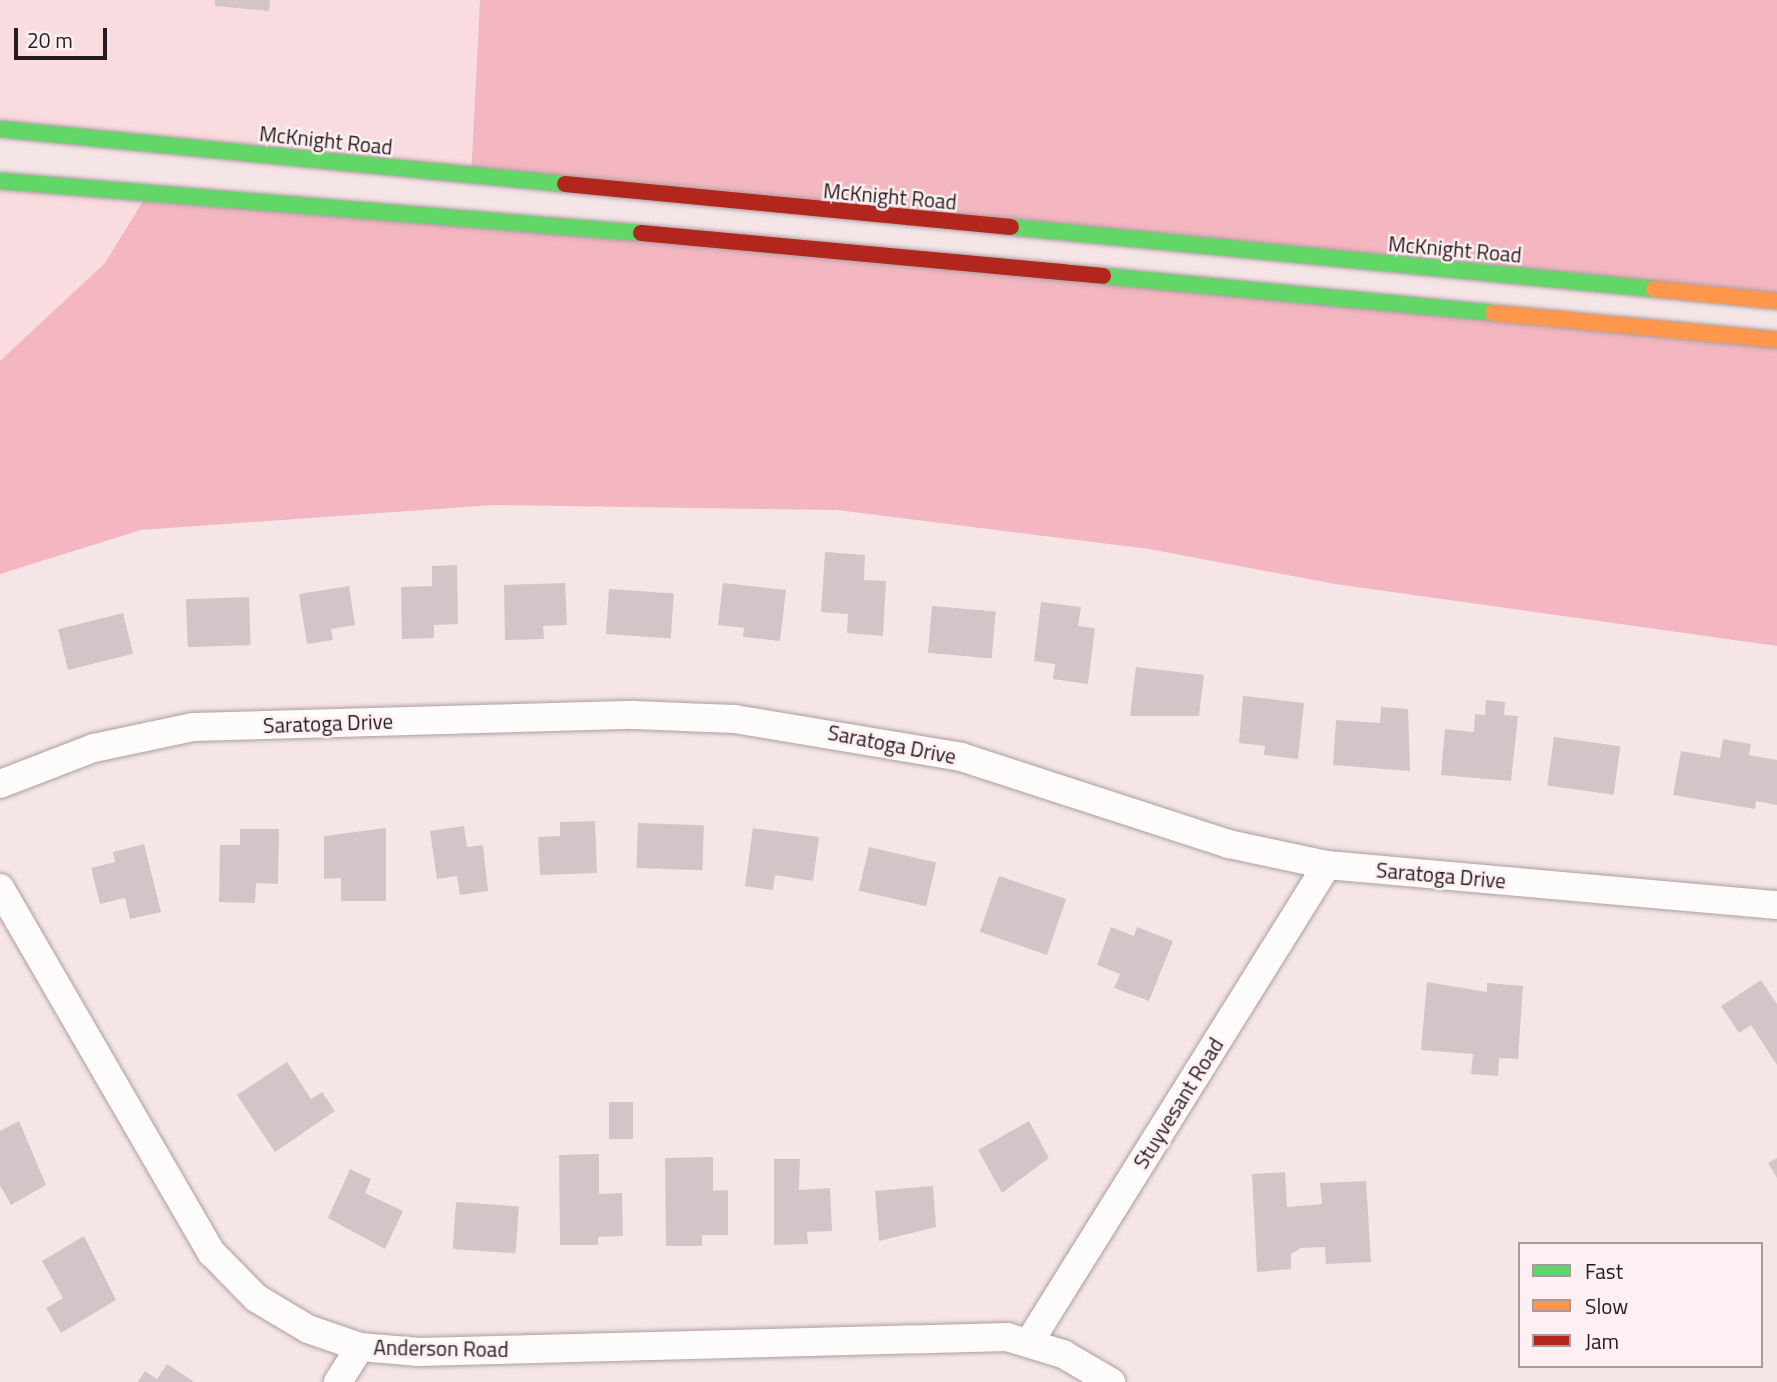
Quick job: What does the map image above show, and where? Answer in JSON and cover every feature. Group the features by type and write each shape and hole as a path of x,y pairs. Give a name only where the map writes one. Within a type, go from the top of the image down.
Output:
{"highway":[{"name":"McKnight Road","path":"0,129 1777,301"},
{"path":"0,181 466,216 1777,340"}],"street":[{"name":"Saratoga Drive","path":"0,784 81,752 193,727 634,715 735,719 961,757 1229,844 1327,865 1777,905"},
{"name":"Stuyvesant Road","path":"1030,1341 1327,865"},
{"name":"Anderson Road","path":"0,888 212,1253 283,1316 360,1347 419,1352 1030,1341 1096,1378"},
{"path":"338,1382 360,1347"}],"shaded area":[{"path":"0,0 480,0 471,177 0,129"},
{"path":"480,0 1777,0 1777,301 471,177"},
{"path":"0,181 148,193 105,263 0,361"},
{"path":"148,193 1777,340 1777,646 1335,584 1149,549 837,510 493,505 141,530 0,574 0,361 105,263"}],"building":[{"path":"215,0 270,0 269,11 215,6"},
{"path":"825,552 865,555 864,580 886,581 883,636 847,633 848,614 821,612"},
{"path":"457,565 458,624 434,625 434,638 402,639 401,587 432,586 432,566"},
{"path":"565,583 567,625 543,626 544,639 505,640 504,585"},
{"path":"723,583 786,590 780,641 743,637 744,628 718,625"},
{"path":"349,586 355,625 331,629 333,640 307,644 299,594"},
{"path":"609,589 674,594 671,638 606,634"},
{"path":"249,597 251,645 188,647 186,599"},
{"path":"1041,602 1081,607 1078,626 1095,628 1088,684 1053,679 1055,664 1034,661"},
{"path":"932,606 996,612 992,658 928,653"},
{"path":"123,613 133,654 68,670 58,629"},
{"path":"1136,667 1204,675 1199,716 1130,716"},
{"path":"1243,696 1304,703 1298,759 1264,755 1265,746 1239,743"},
{"path":"1486,700 1505,702 1504,715 1518,716 1511,781 1441,775 1445,729 1474,732 1475,714 1485,715"},
{"path":"1381,707 1408,709 1410,771 1333,765 1336,720 1380,723"},
{"path":"1554,737 1620,746 1614,795 1547,786"},
{"path":"1723,739 1751,744 1749,755 1777,760 1777,805 1756,801 1755,809 1673,795 1681,751 1720,758"},
{"path":"595,821 597,873 540,875 538,837 560,836 560,822"},
{"path":"638,823 704,825 702,870 636,868"},
{"path":"464,826 467,847 483,845 488,891 460,895 457,876 437,879 430,831"},
{"path":"386,828 386,901 341,901 341,878 324,879 324,836"},
{"path":"753,828 819,837 813,881 775,875 773,890 745,886"},
{"path":"240,829 279,829 278,884 256,883 255,903 219,902 220,845 240,845"},
{"path":"144,844 161,912 130,919 125,898 100,904 91,868 115,862 113,852"},
{"path":"869,847 936,863 926,906 859,891"},
{"path":"999,876 1066,899 1047,955 980,932"},
{"path":"1111,927 1134,936 1137,927 1173,941 1149,1001 1114,988 1120,974 1097,965"},
{"path":"1761,980 1777,1004 1777,1065 1751,1025 1739,1033 1721,1006"},
{"path":"1427,982 1487,992 1487,983 1523,986 1518,1059 1499,1058 1498,1076 1471,1074 1473,1054 1421,1050"},
{"path":"287,1062 311,1099 322,1092 335,1111 275,1152 237,1095"},
{"path":"609,1102 633,1102 633,1139 609,1139"},
{"path":"19,1121 46,1185 11,1205 0,1185 0,1131"},
{"path":"1029,1121 1049,1158 1002,1193 978,1150"},
{"path":"599,1154 599,1194 622,1193 623,1236 598,1237 598,1245 560,1245 559,1155"},
{"path":"713,1157 713,1191 728,1190 728,1235 702,1235 702,1246 666,1246 665,1158"},
{"path":"1777,1158 1777,1178 1768,1163"},
{"path":"774,1159 800,1159 799,1190 830,1188 832,1231 807,1232 808,1244 774,1245"},
{"path":"350,1169 371,1179 365,1193 403,1211 385,1249 328,1218"},
{"path":"1285,1172 1287,1207 1322,1204 1320,1183 1366,1181 1371,1262 1326,1264 1325,1247 1301,1248 1291,1254 1291,1269 1257,1272 1252,1174"},
{"path":"933,1186 936,1227 879,1241 875,1191"},
{"path":"456,1202 519,1206 516,1253 453,1249"},
{"path":"84,1236 116,1300 61,1333 46,1308 63,1298 42,1261"},
{"path":"167,1364 194,1382 138,1382 145,1371 157,1379"}],"traffic: fast":[{"path":"0,129 565,184"},
{"path":"0,181 641,233"},
{"path":"1011,227 1654,289"},
{"path":"1103,276 1493,313"}],"traffic: slow":[{"path":"1654,289 1777,301"},
{"path":"1493,313 1777,340"}],"traffic: jam":[{"path":"565,184 1011,227"},
{"path":"641,233 1103,276"}]}
